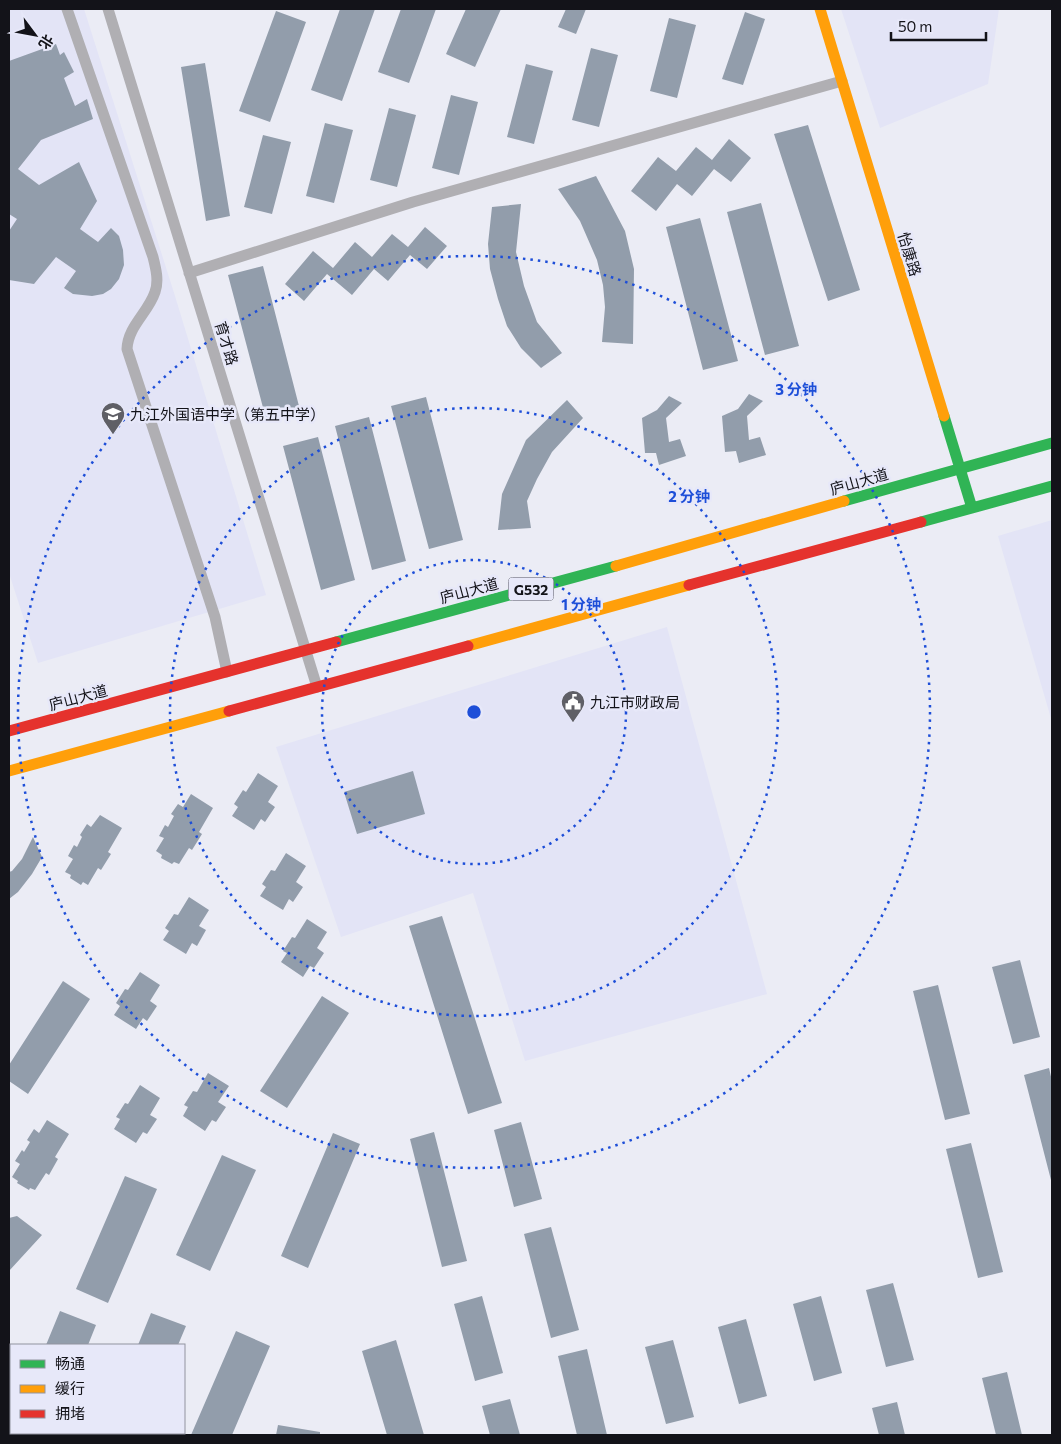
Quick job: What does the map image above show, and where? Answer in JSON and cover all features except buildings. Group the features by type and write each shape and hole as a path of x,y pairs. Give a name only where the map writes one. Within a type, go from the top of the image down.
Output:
{"main road":[{"name":"怡康路","path":"820,9 972,508"},
{"name":"庐山大道","path":"9,731 538,587 1052,443"},
{"name":"G532","path":"9,772 1052,486"}],"street":[{"path":"67,9 153,257 157,276 155,292 128,338 127,349 215,617 227,672"},
{"name":"育才路","path":"108,9 317,687"},
{"path":"189,273 413,202 842,81"}],"shaded area":[{"name":"九江外国语中学（第五中学）","path":"9,9 84,9 175,296 266,595 38,663 9,573"},
{"path":"841,9 999,9 988,84 880,128"},
{"path":"1052,520 1052,722 998,536"},
{"name":"九江市财政局","path":"667,627 767,994 525,1061 473,893 341,937 276,747"}],"traffic: fast":[{"path":"944,416 972,508"},
{"path":"844,501 1052,443"},
{"path":"921,522 1052,486"},
{"path":"336,642 616,566"}],"traffic: slow":[{"path":"820,9 944,416"},
{"path":"616,566 844,501"},
{"path":"468,646 689,585"},
{"path":"9,771 229,711"}],"traffic: jam":[{"path":"689,585 921,522"},
{"path":"9,731 336,642"},
{"path":"229,711 468,646"}],"place":[{"name":"九江外国语中学（第五中学）","path":"113,435"},
{"name":"九江市财政局","path":"573,723"}]}
